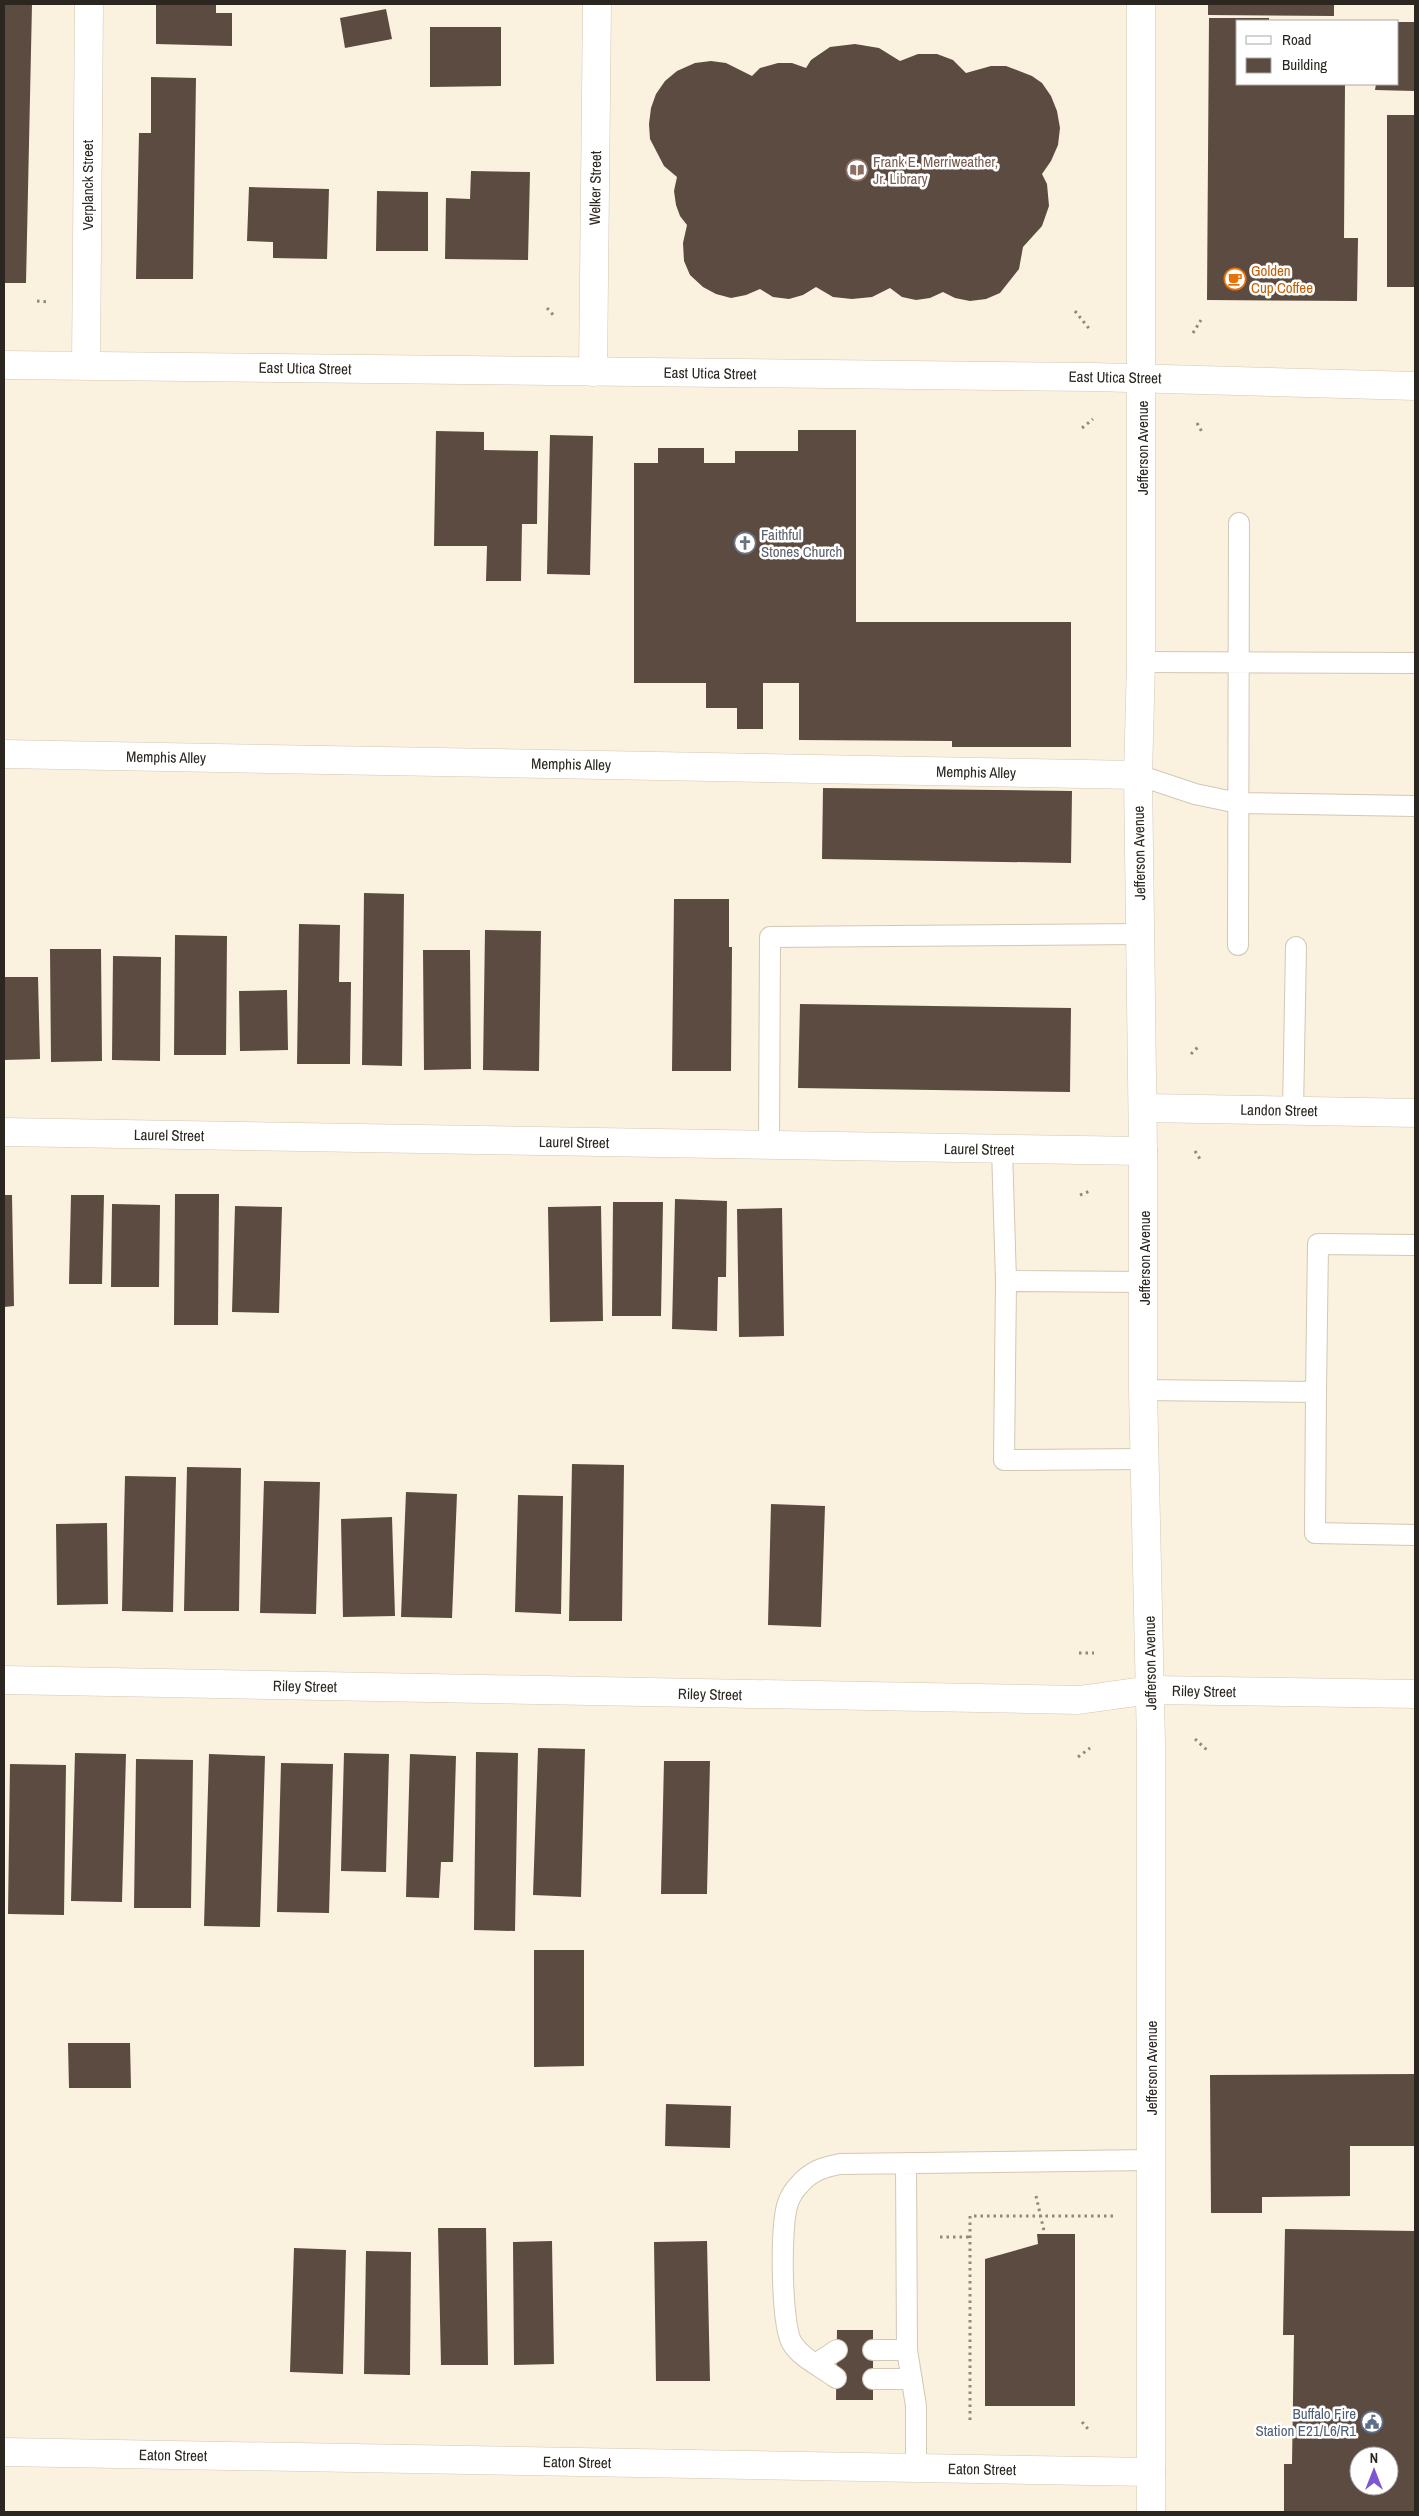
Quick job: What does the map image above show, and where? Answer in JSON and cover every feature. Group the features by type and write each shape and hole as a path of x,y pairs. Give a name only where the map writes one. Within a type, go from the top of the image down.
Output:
{"street":[{"name":"Verplanck Street","path":"86,365 89,4"},
{"name":"Welker Street","path":"593,372 597,4"},
{"name":"Jefferson Avenue","path":"1141,4 1141,662 1138,775 1143,1108 1143,1390 1151,1690 1151,2512"},
{"name":"East Utica Street","path":"4,365 1142,378 1415,386"},
{"name":"Memphis Alley","path":"4,754 1138,775"},
{"name":"Landon Street","path":"1143,1108 1415,1113"},
{"name":"Laurel Street","path":"4,1132 1143,1151"},
{"name":"Riley Street","path":"4,1680 1078,1700 1151,1690 1415,1694"},
{"name":"Eaton Street","path":"4,2452 1151,2472"}],"lane":[{"path":"1238,945 1239,523"},
{"path":"1141,662 1415,663"},
{"path":"1138,775 1195,794 1238,803 1415,806"},
{"path":"769,1145 770,937 1141,934"},
{"path":"1293,1111 1296,946"},
{"path":"1002,1149 1006,1280 1004,1460 1145,1459"},
{"path":"1415,1245 1318,1244 1315,1533 1415,1535"},
{"path":"1006,1280 1144,1282"},
{"path":"1143,1390 1316,1392"},
{"path":"836,2378 817,2363 804,2356 793,2345 787,2333 784,2315 784,2227 788,2204 799,2184 822,2168 840,2164 1151,2160"},
{"path":"906,2163 908,2350 916,2406 916,2468"},
{"path":"817,2363 837,2350"},
{"path":"873,2350 908,2350"},
{"path":"873,2379 912,2379"}],"path":[{"path":"37,301 49,302"},
{"path":"547,308 556,317"},
{"path":"1075,311 1091,331"},
{"path":"1193,333 1201,320"},
{"path":"1082,428 1093,419"},
{"path":"1196,423 1202,432"},
{"path":"1191,1054 1199,1046"},
{"path":"1195,1151 1200,1159"},
{"path":"1080,1195 1090,1191"},
{"path":"1078,1653 1094,1653"},
{"path":"1195,1739 1208,1751"},
{"path":"1078,1757 1090,1748"},
{"path":"1034,2190 1044,2231"},
{"path":"970,2420 970,2216 1102,2216"},
{"path":"936,2237 970,2237"},
{"path":"1082,2422 1088,2429"}],"building":[{"path":"4,4 32,4 26,283 4,283"},
{"path":"156,4 216,4 216,13 232,13 232,46 156,44"},
{"path":"1208,4 1334,4 1334,16 1208,15"},
{"path":"386,9 392,39 345,48 340,18"},
{"path":"1209,18 1269,18 1269,20 1236,20 1236,85 1345,85 1344,238 1358,238 1357,301 1207,300"},
{"path":"1399,22 1415,22 1415,91 1375,90 1376,85 1399,85"},
{"path":"430,27 501,27 501,86 430,87"},
{"name":"Frank E. Merriweather, Jr. Library","path":"855,44 879,48 900,61 918,54 937,54 953,60 966,73 991,66 1006,66 1032,76 1042,83 1051,96 1057,111 1060,128 1058,145 1051,161 1042,174 1047,184 1049,206 1042,226 1023,247 1019,269 1000,293 986,299 970,301 955,298 943,292 930,298 916,300 902,297 890,288 872,297 852,299 833,297 816,287 803,295 789,299 773,297 760,289 746,295 731,298 716,294 703,287 690,275 684,261 683,243 687,225 680,216 674,191 677,177 664,166 650,139 651,108 656,94 665,81 677,71 695,63 711,61 726,63 752,76 760,68 778,63 792,63 806,68 811,60 830,47"},
{"path":"151,77 196,78 193,279 136,279 139,133 151,133"},
{"path":"1387,115 1415,115 1415,287 1387,287"},
{"path":"471,171 530,172 528,260 445,259 446,198 470,199"},
{"path":"249,187 329,189 327,259 273,258 273,242 247,241"},
{"path":"377,191 428,192 428,251 376,251"},
{"name":"Faithful Stones Church","path":"798,430 856,430 856,622 1071,622 1071,747 952,747 952,741 799,740 799,683 763,683 763,729 737,729 737,708 706,708 706,683 634,683 634,463 658,463 658,448 704,448 704,463 735,463 735,451 798,451"},
{"path":"436,431 484,432 484,450 538,451 537,524 522,524 521,581 486,581 487,546 434,546"},
{"path":"550,435 593,436 590,575 547,574"},
{"path":"823,788 1072,791 1071,863 822,859"},
{"path":"364,893 404,894 402,1066 362,1065"},
{"path":"674,899 729,899 729,947 732,947 731,1071 672,1071"},
{"path":"299,924 340,925 339,982 351,982 350,1064 297,1064"},
{"path":"485,930 541,931 539,1071 483,1070"},
{"path":"175,935 227,936 226,1055 174,1055"},
{"path":"50,949 101,949 102,1061 51,1062"},
{"path":"423,950 470,950 471,1069 424,1070"},
{"path":"113,956 161,957 160,1061 112,1060"},
{"path":"4,977 38,977 40,1059 4,1060"},
{"path":"287,990 288,1050 240,1051 239,991"},
{"path":"800,1004 1071,1008 1070,1092 798,1088"},
{"path":"175,1194 219,1194 218,1325 174,1325"},
{"path":"4,1195 12,1195 14,1306 4,1307"},
{"path":"71,1195 104,1195 102,1284 69,1284"},
{"path":"675,1199 727,1201 726,1277 718,1277 717,1331 672,1329"},
{"path":"613,1202 663,1202 661,1316 612,1316"},
{"path":"112,1204 160,1205 159,1287 111,1287"},
{"path":"235,1206 282,1207 279,1313 232,1312"},
{"path":"601,1206 603,1321 550,1322 548,1207"},
{"path":"782,1208 784,1336 739,1337 737,1209"},
{"path":"572,1464 624,1465 622,1621 569,1621"},
{"path":"187,1467 241,1468 239,1611 184,1611"},
{"path":"125,1476 176,1477 173,1612 122,1611"},
{"path":"264,1481 320,1482 316,1614 260,1613"},
{"path":"406,1492 457,1494 452,1618 401,1617"},
{"path":"518,1495 563,1496 561,1614 515,1612"},
{"path":"771,1504 825,1506 821,1627 768,1625"},
{"path":"392,1517 395,1616 343,1617 341,1519"},
{"path":"107,1523 108,1604 57,1605 56,1524"},
{"path":"538,1748 585,1749 581,1897 533,1895"},
{"path":"476,1752 518,1753 515,1931 474,1930"},
{"path":"75,1753 126,1754 122,1902 71,1901"},
{"path":"344,1753 389,1754 386,1872 341,1871"},
{"path":"209,1754 265,1756 260,1927 204,1926"},
{"path":"410,1754 456,1756 453,1862 441,1862 439,1898 406,1897"},
{"path":"136,1759 193,1760 191,1908 134,1908"},
{"path":"664,1761 710,1761 707,1894 661,1894"},
{"path":"281,1763 333,1764 329,1913 277,1912"},
{"path":"10,1764 66,1765 64,1915 8,1914"},
{"path":"534,1950 584,1950 584,2066 534,2067"},
{"path":"68,2043 130,2043 131,2088 69,2088"},
{"path":"1415,2074 1415,2146 1350,2146 1350,2196 1262,2197 1262,2213 1211,2213 1210,2075"},
{"path":"666,2104 731,2106 730,2148 665,2146"},
{"path":"438,2228 486,2228 488,2365 441,2365"},
{"path":"1285,2229 1415,2231 1415,2512 1284,2511 1284,2464 1292,2464 1294,2335 1283,2335"},
{"path":"1037,2234 1075,2234 1075,2406 985,2406 985,2259 1038,2244"},
{"path":"552,2241 554,2364 514,2365 513,2242"},
{"path":"707,2241 710,2381 656,2381 654,2242"},
{"path":"294,2248 346,2250 343,2374 290,2372"},
{"path":"366,2251 411,2252 410,2375 364,2374"},
{"path":"837,2330 873,2330 873,2400 836,2400"}],"place":[{"name":"Frank E. Merriweather, Jr. Library","path":"857,170"},
{"name":"Golden Cup Coffee","path":"1235,279"},
{"name":"Faithful Stones Church","path":"745,543"},
{"name":"Buffalo Fire Station E21/L6/R1","path":"1372,2422"}]}
